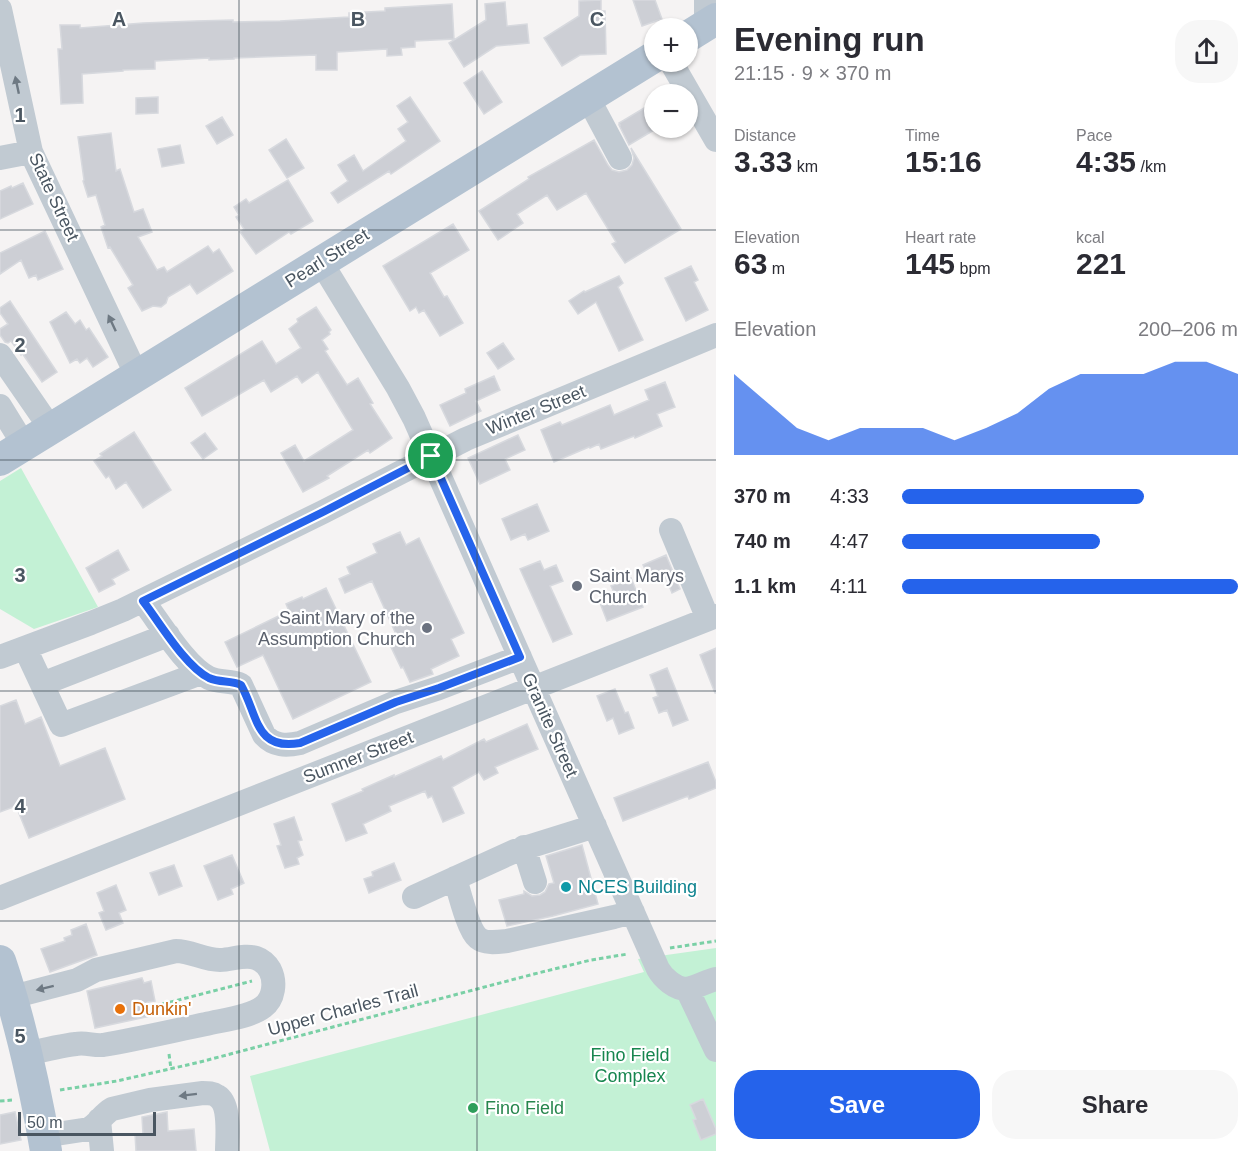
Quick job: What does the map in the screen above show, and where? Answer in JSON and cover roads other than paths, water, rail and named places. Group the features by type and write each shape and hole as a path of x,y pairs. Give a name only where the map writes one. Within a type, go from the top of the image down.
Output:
{"main road":[{"name":"Pearl Street","path":"12,453 644,63"},
{"path":"0,961 12,997 16,1039 45,1143"}],"street":[{"name":"State Street","path":"0,9 31,152 137,376"},
{"path":"677,72 713,128"},
{"path":"588,98 620,158"},
{"path":"0,158 31,152"},
{"name":"Granite Street","path":"321,262 414,418 633,912 662,959 665,979 687,989"},
{"name":"Winter Street","path":"0,657 143,601 466,439 716,335"},
{"path":"0,354 51,429"},
{"path":"0,406 12,453"},
{"path":"671,530 712,617"},
{"path":"143,601 186,659 201,674 215,681 234,682 241,685 261,729 267,738 277,744 300,743 396,702 520,657"},
{"name":"Sumner Street","path":"0,898 712,617"},
{"path":"42,684 168,635"},
{"path":"25,648 61,725 201,674"},
{"path":"414,897 524,847 595,826"},
{"path":"524,847 535,882"},
{"path":"455,878 473,931 479,939 489,942 507,941 633,912"},
{"path":"12,997 77,980 96,970 176,951 215,960 245,956 256,958 268,968 273,982 269,1002 262,1008 215,1022 102,1045 16,1039"},
{"path":"716,979 687,989 716,1050"},
{"path":"45,1143 84,1131 112,1109 150,1100 211,1093 219,1096 223,1102 227,1121 226,1151"},
{"path":"99,1120 102,1151"}],"place":[{"name":"Saint Marys Church","path":"577,586"},
{"name":"Saint Mary of the Assumption Church","path":"427,628"},
{"name":"NCES Building","path":"566,887"},
{"name":"Dunkin'","path":"120,1009"},
{"name":"Fino Field","path":"473,1108"}],"park label":[{"name":"Fino Field Complex","path":"630,1065"}]}
